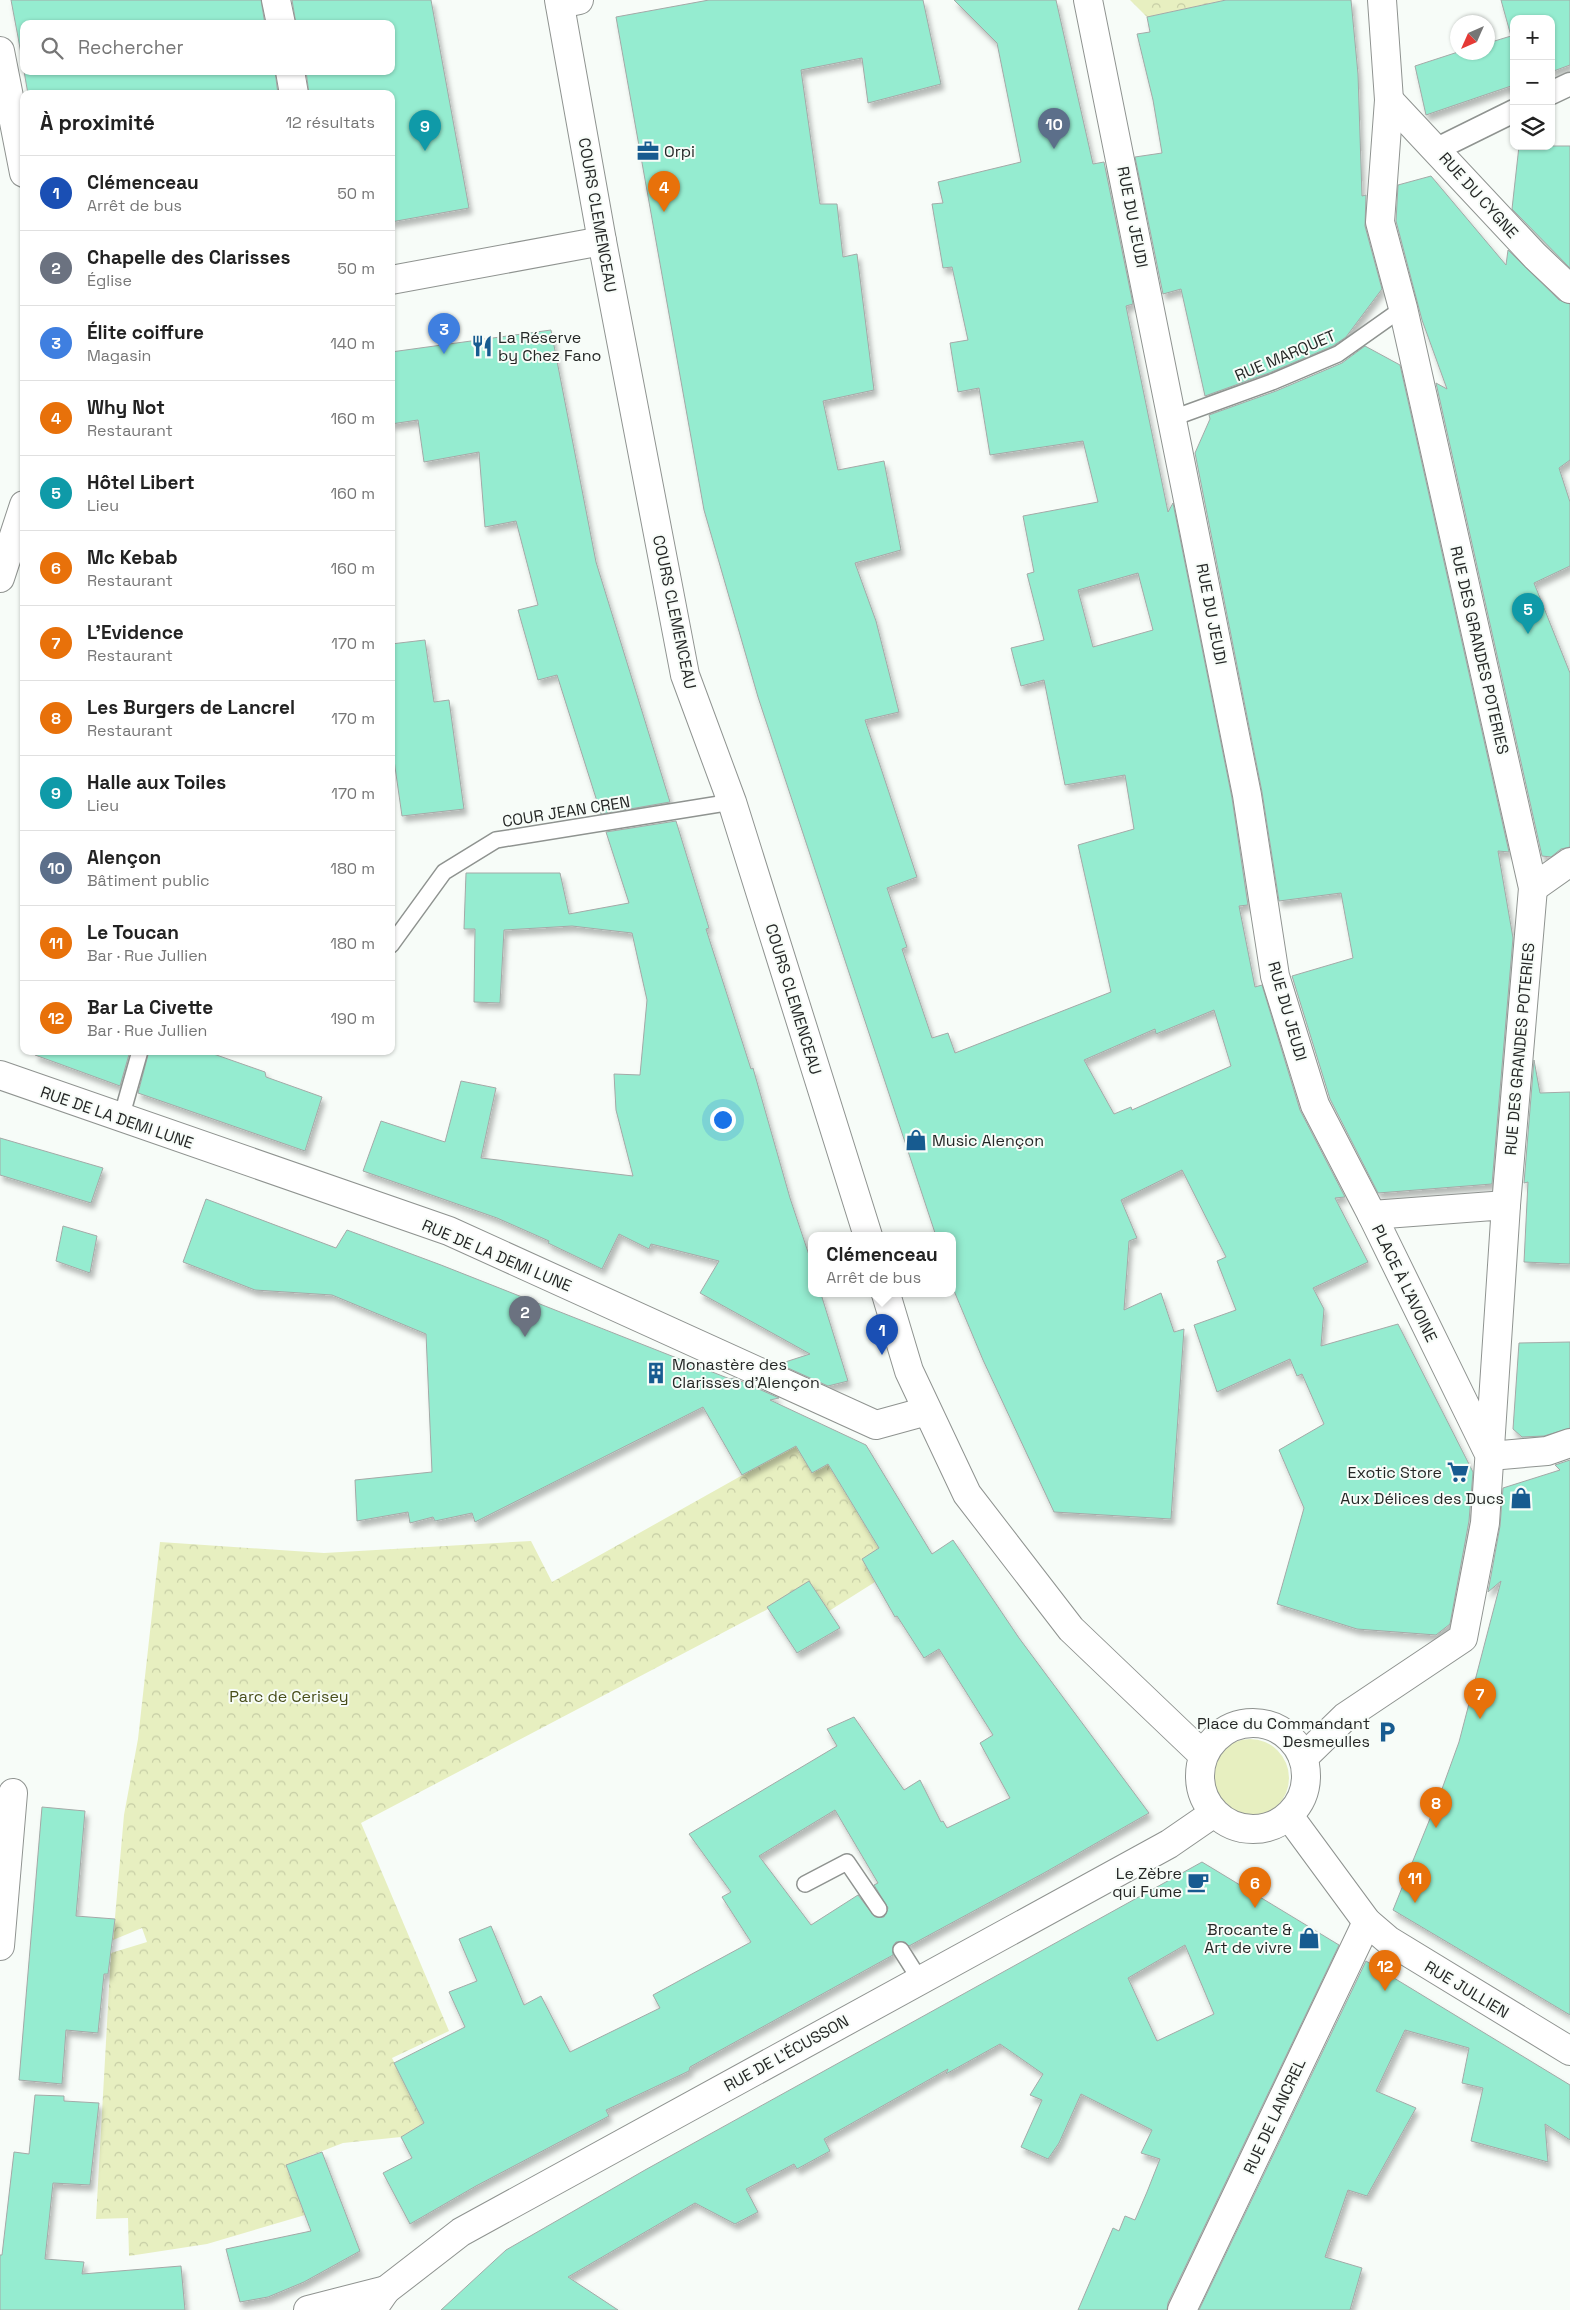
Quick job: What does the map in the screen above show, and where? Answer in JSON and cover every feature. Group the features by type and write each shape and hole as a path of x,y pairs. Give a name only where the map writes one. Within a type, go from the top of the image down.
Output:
{"street":[{"path":"276,0 279,20"},
{"name":"RUE DU JEUDI","path":"1088,0 1247,795 1275,976 1315,1105 1372,1215"},
{"name":"RUE DES GRANDES POTERIES","path":"1382,0 1389,100 1380,222 1403,308 1533,888 1506,1205"},
{"name":"COURS CLEMENCEAU","path":"566,1 602,241 685,675 732,802 867,1232"},
{"path":"0,51 20,154"},
{"path":"291,75 293,90"},
{"path":"1555,91 1570,84"},
{"name":"RUE DU CYGNE","path":"1389,100 1437,149 1535,256 1570,289"},
{"path":"1437,149 1510,113"},
{"path":"395,279 602,241"},
{"path":"0,578 20,517"},
{"path":"1533,888 1570,862"},
{"name":"RUE DE LA DEMI LUNE","path":"0,1075 449,1231 876,1426 927,1411"},
{"path":"1303,1758 1345,1717 1463,1638 1485,1523 1506,1205"},
{"name":"PLACE À L'AVOINE","path":"1490,1456 1372,1215 1506,1205"},
{"path":"887,1297 909,1370 967,1494 1071,1629 1204,1755"},
{"path":"1490,1456 1546,1451 1570,1443"},
{"path":"1259,1723 1275,1728 1292,1740 1303,1758 1306,1779 1302,1798 1289,1816 1272,1826 1251,1830 1231,1825 1214,1813 1203,1795 1199,1775 1204,1755 1216,1738 1236,1725 1259,1723"},
{"path":"0,1946 13,1793"},
{"name":"RUE DE L'ÉCUSSON","path":"379,2300 461,2232 1169,1844 1214,1813"},
{"name":"RUE JULLIEN","path":"1289,1816 1367,1922 1388,1940 1570,2051"},
{"name":"RUE DE LANCREL","path":"1182,2310 1367,1922"},
{"path":"308,2310 379,2300"}],"lane":[{"name":"RUE MARQUET","path":"1173,418 1272,382 1338,354 1403,308"},
{"name":"COUR JEAN CREN","path":"395,939 444,872 496,840 732,802"},
{"path":"121,1118 139,1055"},
{"path":"805,1884 847,1862 879,1909"},
{"path":"901,1950 920,1980"}],"green space":[{"path":"1130,0 1226,0 1147,17"},
{"name":"Parc de Cerisey","path":"796,1445 812,1472 828,1464 880,1550 862,1559 875,1582 829,1611 768,1609 361,1823 449,2031 392,2058 424,2123 401,2137 343,2143 286,2165 305,2215 207,2244 129,2256 128,2218 96,2219 111,1953 147,1942 142,1928 113,1940 124,1815 138,1739 160,1542 324,1553 531,1541 552,1582"},
{"path":"1250,1739 1265,1742 1282,1756 1286,1763 1289,1778 1286,1793 1272,1810 1265,1814 1250,1817 1235,1814 1218,1800 1214,1793 1211,1778 1214,1763 1228,1746 1235,1742"}],"building":[{"path":"11,0 261,0 264,20 20,20 20,50"},
{"path":"292,0 431,0 469,208 395,221 395,90 308,90 307,75 395,75 395,20 295,20"},
{"path":"709,0 923,0 941,84 868,103 862,58 801,70 820,204 837,204 843,257 857,254 874,390 823,401 838,470 884,461 901,550 855,563 876,621 899,712 865,720 917,877 887,888 907,947 902,949 932,1038 948,1033 955,1053 1111,992 1078,845 1134,829 1125,775 1065,785 1044,680 1021,686 1011,648 1044,640 1027,574 1034,572 1023,516 1098,502 1083,441 990,455 979,388 958,392 950,343 968,340 952,267 943,268 932,204 943,203 938,182 1021,162 997,43 954,0 1056,0 1093,164 1104,162 1133,304 1126,306 1168,512 1173,503 1232,798 1248,905 1239,906 1255,987 1262,985 1300,1110 1345,1197 1335,1198 1368,1262 1313,1288 1324,1309 1321,1346 1398,1324 1473,1472 1469,1521 1450,1624 1436,1635 1357,1629 1277,1604 1304,1508 1279,1450 1324,1424 1302,1374 1297,1376 1290,1359 1217,1392 1194,1325 1236,1310 1217,1261 1226,1257 1182,1170 1121,1200 1137,1238 1129,1241 1124,1310 1161,1293 1174,1332 1184,1329 1171,1519 1054,1512 983,1360 956,1296 956,1232 935,1232 758,697 704,510 616,17","holes":["1138,573 1153,630 1093,647 1078,590","1214,1010 1231,1066 1132,1110 1131,1107 1114,1114 1084,1060 1155,1029 1156,1034"]},
{"path":"1226,0 1351,0 1358,74 1362,196 1366,195 1365,226 1382,289 1346,337 1333,346 1269,373 1205,396 1181,289 1163,294 1135,157 1162,153 1153,100 1137,34 1150,32 1147,17"},
{"path":"1501,0 1570,0 1570,65 1555,71 1555,15 1510,15 1510,32"},
{"path":"1510,36 1510,86 1426,115 1415,66 1450,55 1450,60 1495,60 1495,41"},
{"path":"25,75 276,75 277,90 27,90"},
{"path":"1555,146 1570,146 1570,268 1512,209 1519,150 1555,150"},
{"path":"1431,176 1506,265 1508,250 1559,300 1570,304 1570,460 1559,468 1570,502 1570,566 1534,583 1570,673 1570,847 1561,849 1551,857 1542,856 1436,383 1447,389 1422,320 1396,221 1398,185"},
{"path":"551,330 596,562 670,802 601,814 557,675 538,680 518,610 538,605 516,521 485,527 479,452 424,462 418,420 395,423 395,351"},
{"path":"1365,346 1400,365 1509,852 1498,851 1513,938 1492,1184 1378,1193 1330,1099 1292,976 1353,958 1341,893 1279,901 1262,792 1195,453 1210,419 1209,415 1276,391 1342,363"},
{"path":"425,640 434,702 449,700 464,809 402,816 395,767 395,644"},
{"path":"676,821 709,928 706,929 751,1069 753,1068 790,1198 808,1252 808,1297 822,1297 848,1381 828,1386 779,1364 810,1354 700,1293 719,1261 651,1244 649,1249 619,1234 602,1269 548,1243 549,1241 497,1218 363,1171 381,1121 445,1142 461,1081 496,1088 481,1158 633,1176 616,1110 614,1074 640,1075 647,1000 632,933 572,926 504,930 500,1003 474,1002 475,929 464,929 466,873 560,873 569,914 629,903 606,832"},
{"path":"35,1055 129,1055 120,1086"},
{"path":"148,1055 216,1055 265,1072 266,1077 322,1097 305,1151 138,1093"},
{"path":"1534,1060 1540,1093 1570,1092 1570,1264 1524,1262 1528,1182 1524,1183"},
{"path":"0,1138 103,1168 91,1203 0,1175"},
{"path":"206,1199 336,1248 347,1230 730,1379 734,1378 779,1398 770,1400 866,1445 932,1554 953,1540 1019,1638 1149,1813 1044,1873 909,1946 905,1942 896,1942 893,1946 893,1955 690,2067 689,2071 606,2110 609,2116 476,2186 410,2224 383,2173 412,2158 401,2137 424,2123 394,2063 465,2027 449,1992 477,1981 459,1939 491,1926 524,2005 541,1996 570,2052 660,2008 653,1995 751,1942 722,1897 731,1892 689,1834 837,1746 827,1729 854,1717 904,1790 920,1780 941,1822 943,1821 947,1828 1010,1798 980,1743 993,1735 939,1649 924,1658 897,1616 895,1617 862,1559 879,1548 828,1464 812,1473 796,1446 742,1475 703,1407 475,1522 472,1513 435,1521 433,1517 410,1523 408,1512 357,1521 355,1480 432,1472 426,1334 332,1295 255,1290 183,1262","holes":["835,1810 878,1883 874,1885 888,1908 884,1917 875,1917 858,1895 811,1925 759,1856"]},
{"path":"63,1226 97,1236 90,1273 56,1261"},
{"path":"1570,1342 1570,1428 1544,1436 1522,1437 1513,1429 1519,1343"},
{"path":"1570,1460 1570,2015 1393,1910 1459,1742 1501,1581 1488,1592 1500,1526 1503,1488 1560,1470 1555,1465"},
{"path":"809,1581 840,1628 797,1653 767,1607"},
{"path":"42,1807 85,1811 76,1916 115,1919 108,1974 104,1974 98,2033 66,2030 62,2084 19,2080"},
{"path":"1202,1862 1339,1945 1168,2303 1167,2310 1078,2310 1113,2228 1119,2231 1125,2216 1135,2220 1147,2192 1160,2159 1141,2153 1152,2130 1081,2094 1059,2143 1048,2159 1021,2147 1042,2100 1030,2095 1043,2074 1000,2044 946,2074 948,2069 824,2139 830,2151 797,2169 794,2164 746,2189 758,2212 735,2224 695,2203 568,2277 618,2310 441,2310 506,2250 645,2170","holes":["1185,1945 1214,2014 1157,2041 1128,1978"]},
{"path":"1366,1961 1570,2085 1570,2140 1545,2124 1548,2162 1471,2141 1483,2088 1462,2083 1469,2048 1405,2030 1376,2091 1416,2108 1367,2196 1348,2190 1325,2257 1362,2268 1350,2310 1199,2310"},
{"path":"35,2095 64,2096 64,2101 99,2103 90,2185 53,2183 45,2259 84,2262 82,2274 181,2266 185,2310 0,2310 0,2255 2,2255 14,2152 29,2154"},
{"path":"322,2152 360,2251 304,2282 268,2297 240,2302 226,2249 311,2231 286,2165"}],"place":[{"name":"Alençon","path":"1054,149"},
{"name":"Halle aux Toiles","path":"425,151"},
{"name":"Orpi","path":"648,151"},
{"name":"Why Not","path":"664,212"},
{"name":"La Réserve by Chez Fano","path":"482,346"},
{"name":"Élite coiffure","path":"444,354"},
{"name":"Hôtel Libert","path":"1528,634"},
{"name":"Music Alençon","path":"916,1140"},
{"name":"Chapelle des Clarisses","path":"525,1337"},
{"name":"Clémenceau","path":"882,1355"},
{"name":"Monastère des Clarisses d'Alençon","path":"656,1373"},
{"name":"Exotic Store","path":"1458,1472"},
{"name":"Aux Délices des Ducs","path":"1521,1498"},
{"name":"L'Evidence","path":"1480,1719"},
{"name":"Place du Commandant Desmeulles","path":"1387,1732"},
{"name":"Les Burgers de Lancrel","path":"1436,1828"},
{"name":"Le Zèbre qui Fume","path":"1198,1882"},
{"name":"Le Toucan","path":"1415,1903"},
{"name":"Mc Kebab","path":"1255,1908"},
{"name":"Brocante & Art de vivre","path":"1309,1938"},
{"name":"Bar La Civette","path":"1385,1991"}]}
